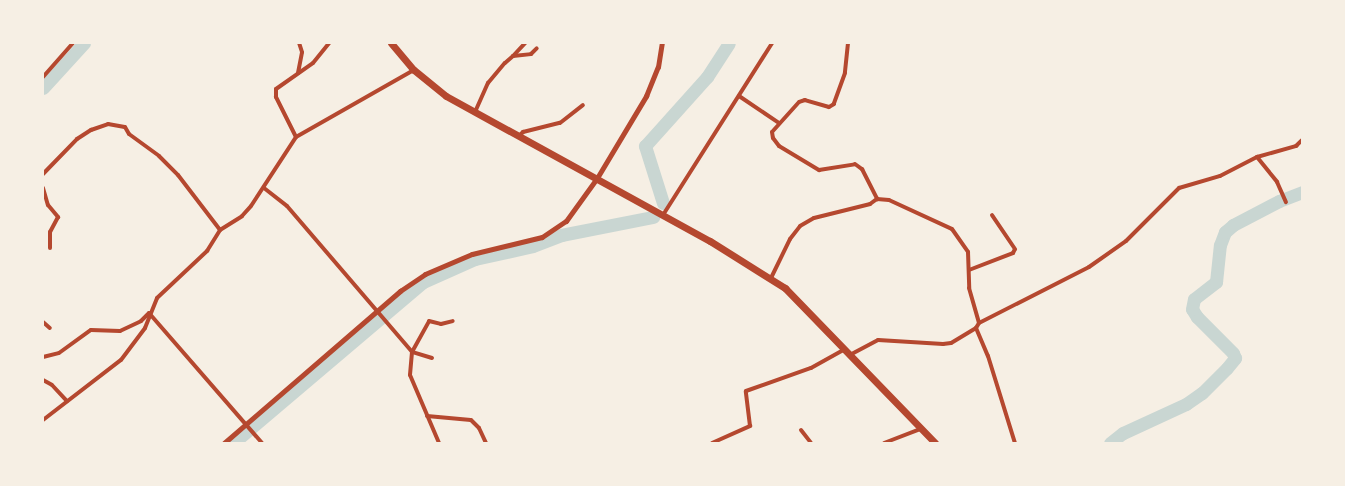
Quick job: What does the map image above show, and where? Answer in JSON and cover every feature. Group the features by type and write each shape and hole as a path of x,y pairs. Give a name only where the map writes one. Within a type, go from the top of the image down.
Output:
{"main road":[{"path":"391,43 414,70 446,96 597,178 771,278 803,304 935,443"}],"street":[{"path":"43,77 73,43"},
{"path":"298,73 302,52 299,43"},
{"path":"296,137 276,97 276,89 313,63 329,43"},
{"path":"475,112 488,83 525,43"},
{"path":"224,443 248,425 380,315 400,291 444,264 472,254 532,240 552,232 572,214 597,178 652,86 662,43"},
{"path":"663,215 772,43"},
{"path":"848,43 845,73 834,104 829,107 805,100 799,102 772,132 773,138 779,146 819,170 855,164 862,169 877,199"},
{"path":"513,56 531,54 537,48"},
{"path":"43,420 121,360 145,328 149,313 157,298 207,251 220,230 242,216 264,188 296,137 414,70"},
{"path":"738,96 780,123"},
{"path":"519,136 523,132 560,123 583,105"},
{"path":"43,174 77,139 91,130 108,124 125,127 129,134 159,156 178,175 220,230"},
{"path":"850,355 878,340 943,344 976,328 979,323 1089,267 1126,240 1179,188 1220,176 1257,157 1296,146 1302,140"},
{"path":"1257,157 1276,182 1285,200"},
{"path":"43,188 48,205 58,217 50,232 50,248"},
{"path":"264,188 287,206 412,352 432,358"},
{"path":"771,278 790,239 800,226 814,218 870,204 877,199 889,200 952,229 966,246 969,270 969,288 979,323"},
{"path":"969,270 1013,253 1015,249 992,215"},
{"path":"43,357 58,353 91,330 98,329 108,333 132,327 149,313"},
{"path":"149,313 248,425 262,443"},
{"path":"439,443 410,375 412,352 429,321 441,324 453,321"},
{"path":"43,322 50,328"},
{"path":"976,328 988,356 1015,443"},
{"path":"712,443 750,426 746,391 811,368 845,349"},
{"path":"43,380 52,385 67,401"},
{"path":"428,416 471,420 479,428 486,443"},
{"path":"884,443 921,429"},
{"path":"801,430 811,443"}],"waterway":[{"path":"43,88 84,43"},
{"path":"663,203 645,146 707,77 729,43"},
{"path":"1110,443 1123,433 1186,404 1202,393 1235,358 1233,353 1197,317 1192,309 1194,299 1216,282 1220,245 1225,232 1233,225 1279,201 1302,192"},
{"path":"233,443 423,282 475,259 533,246 561,235 653,217"}]}
